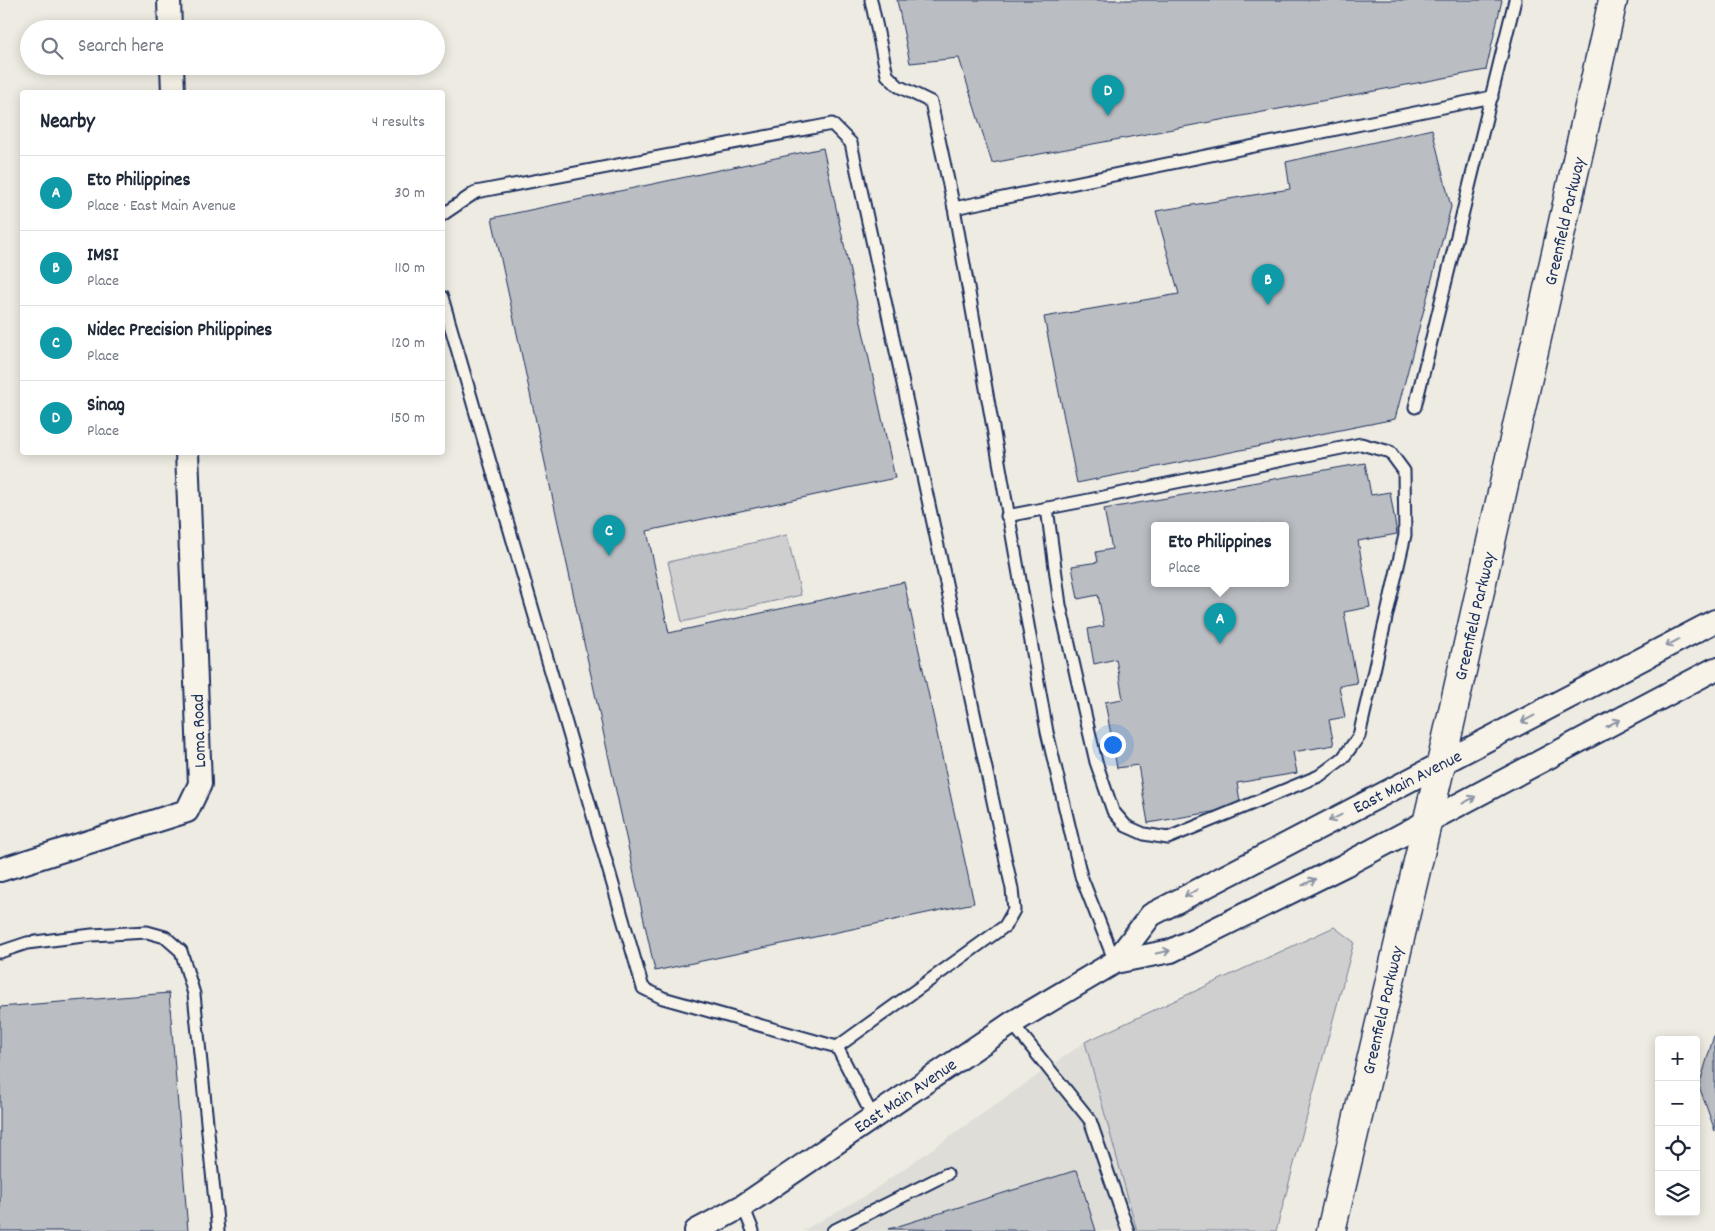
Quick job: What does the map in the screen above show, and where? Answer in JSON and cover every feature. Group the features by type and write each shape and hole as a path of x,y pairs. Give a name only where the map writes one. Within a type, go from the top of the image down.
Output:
{"main road":[{"name":"Greenfield Parkway","path":"1331,1231 1441,764 1614,0"}],"street":[{"path":"169,0 170,20"},
{"path":"172,75 173,90"},
{"name":"Loma Road","path":"0,870 186,811 200,784 187,455"},
{"name":"East Main Avenue","path":"1115,962 1151,915 1715,621"},
{"name":"East Main Avenue","path":"696,1231 742,1206 1012,1023 1115,962 1171,951 1426,823 1715,669"}],"lane":[{"path":"871,0 887,75 898,86 931,102 954,208 1048,732 1081,876 1115,962"},
{"path":"1415,407 1515,0"},
{"path":"954,208 1492,97"},
{"path":"445,213 476,192 832,124 851,143 1010,879 1014,910 1005,926 837,1047"},
{"path":"445,307 643,988 664,998 837,1047 873,1117"},
{"path":"1008,516 1046,508 1361,444 1390,452 1404,470 1405,535 1359,736 1343,758 1319,776 1168,838 1144,834 1126,826 1112,811 1096,762 1060,606 1046,508"},
{"path":"0,952 27,943 92,935 146,932 165,937 181,951 194,994 218,1231"},
{"path":"1012,1023 1090,1120 1128,1231"},
{"path":"833,1231 947,1174"},
{"path":"742,1206 753,1231"}],"shaded area":[{"path":"787,535 801,595 682,622 668,562"},
{"path":"1334,927 1354,942 1276,1231 1137,1231 1085,1042"},
{"path":"1085,1042 1137,1231 802,1231 865,1196"}],"building":[{"path":"897,0 1502,0 1486,70 992,163 959,58 910,63"},
{"path":"1432,129 1451,207 1395,419 1077,483 1044,317 1179,294 1156,211 1290,189 1286,162"},
{"path":"823,148 895,478 647,531 669,633 904,582 974,903 655,971 492,218"},
{"path":"1365,463 1371,495 1390,492 1397,534 1358,541 1370,607 1344,612 1357,683 1339,686 1345,717 1329,720 1334,745 1293,752 1297,773 1237,783 1241,807 1148,823 1138,765 1117,768 1105,702 1123,699 1116,659 1094,664 1088,629 1104,626 1098,595 1078,599 1072,566 1098,562 1096,552 1112,549 1104,509"},
{"path":"169,993 188,1231 0,1231 0,1007"},
{"path":"1715,1032 1715,1131 1700,1089 1700,1083"},
{"path":"1077,1170 1096,1231 889,1229"}],"place":[{"name":"Sinag","path":"1108,116"},
{"name":"IMSI","path":"1268,305"},
{"name":"Nidec Precision Philippines","path":"609,556"},
{"name":"Eto Philippines","path":"1220,644"}]}
